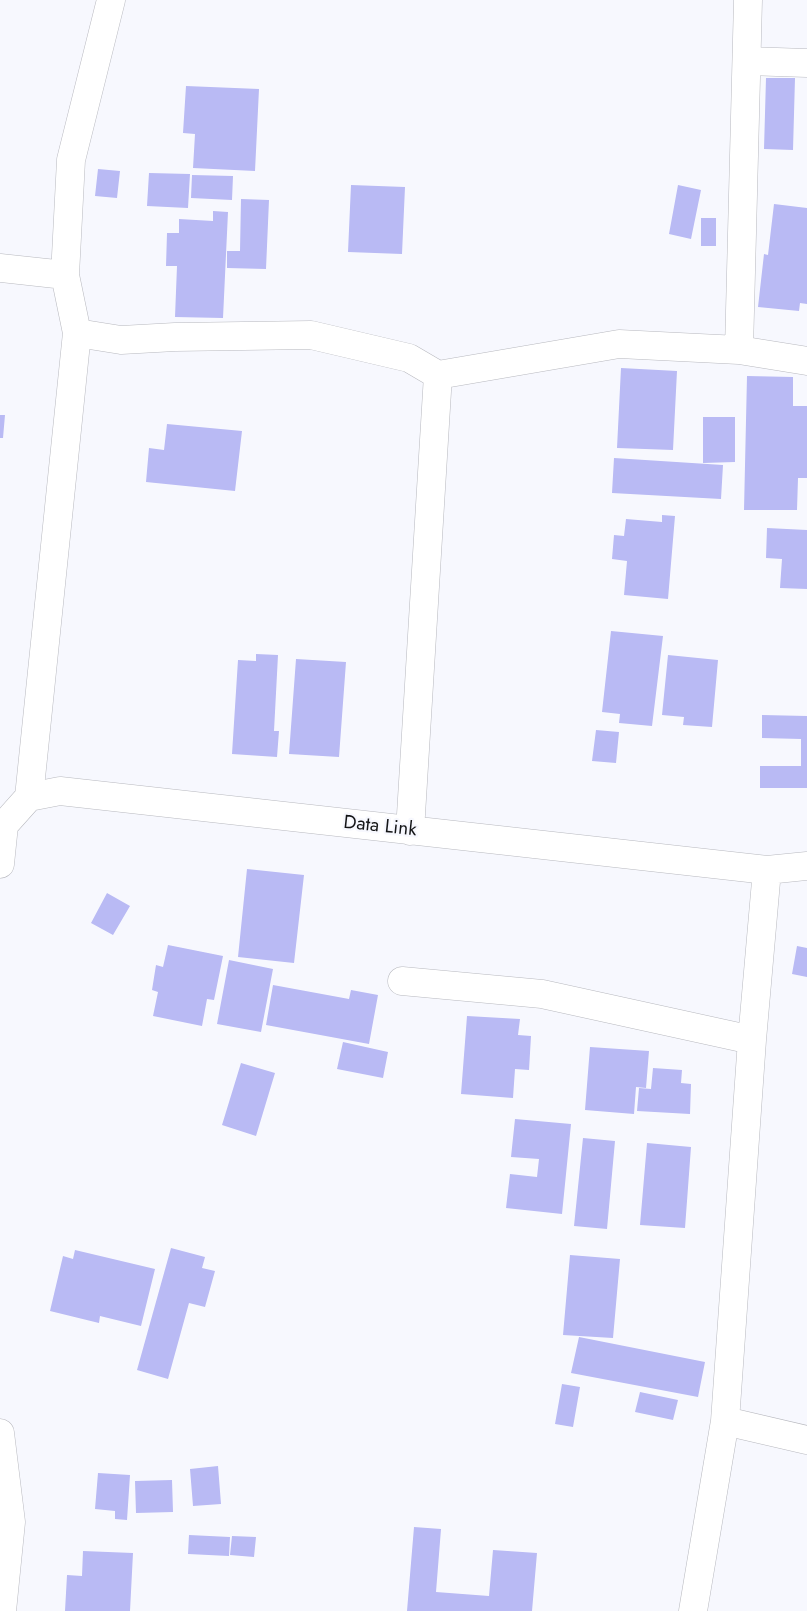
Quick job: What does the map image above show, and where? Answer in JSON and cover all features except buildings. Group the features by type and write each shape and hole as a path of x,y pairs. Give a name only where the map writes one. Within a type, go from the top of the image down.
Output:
{"street":[{"path":"0,864 4,825 29,797 77,333 65,275 71,160 111,0"},
{"path":"739,350 748,0"},
{"path":"747,61 807,63"},
{"path":"0,268 65,275"},
{"path":"77,333 121,340 175,337 311,335 409,358 438,375 620,344 739,350 807,361"},
{"path":"410,831 438,375"},
{"name":"Data Link","path":"29,797 60,791 767,870 807,866"},
{"path":"693,1611 725,1421 752,1040 767,870"},
{"path":"402,981 542,994 752,1040"},
{"path":"725,1421 807,1440"},
{"path":"0,1432 11,1522 2,1611"}]}
